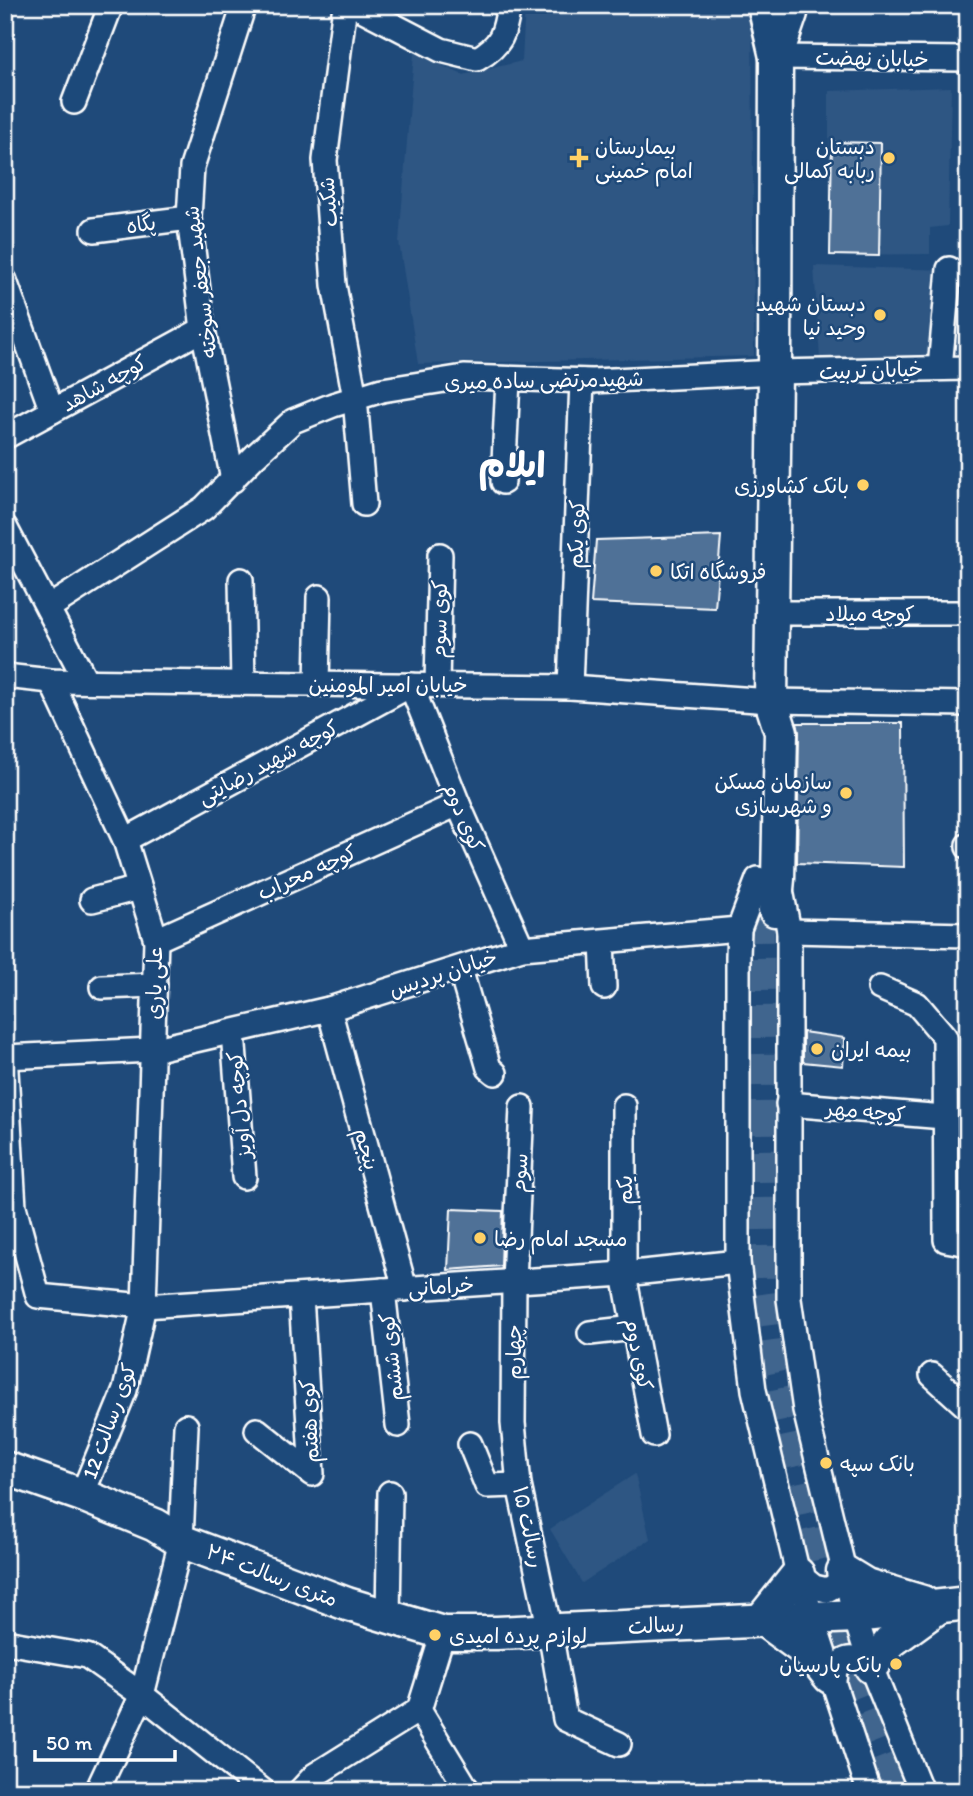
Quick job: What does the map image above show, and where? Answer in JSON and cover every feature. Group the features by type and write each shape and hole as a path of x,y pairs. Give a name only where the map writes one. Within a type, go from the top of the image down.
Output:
{"main road":[{"path":"764,5 776,57 771,701 759,734 766,906"},
{"path":"776,57 792,5"},
{"name":"۲۴ متری رسالت","path":"5,1468 82,1494 155,1525 181,1541 388,1618 443,1633 550,1631"},
{"path":"844,1571 866,1585 953,1605"},
{"path":"798,1574 762,1619 813,1656 830,1677"},
{"path":"871,1667 890,1642 953,1605"},
{"name":"رسالت","path":"550,1631 855,1616 953,1605"}],"street":[{"path":"74,102 111,5"},
{"name":"شهید جعفر سوخته","path":"233,480 203,328 189,218 192,167 244,5"},
{"name":"شکیب","path":"345,5 325,160 334,285 355,398 364,504"},
{"path":"354,5 441,50 477,59 494,50 505,30 509,5"},
{"name":"خیابان نهضت","path":"776,57 968,59"},
{"name":"پگاه","path":"94,230 189,218"},
{"path":"940,368 949,269"},
{"path":"5,281 52,411"},
{"name":"کوچه شاهد","path":"5,437 203,328"},
{"name":"خیابان تربیت","path":"775,373 968,368"},
{"name":"شهیدمرتضی ساده میری","path":"48,608 204,508 293,421 355,398 382,390 464,377 582,381 775,373"},
{"path":"503,482 508,380"},
{"name":"کوی یکم","path":"570,687 582,381"},
{"path":"5,527 86,681"},
{"name":"کوی سوم","path":"437,684 440,555"},
{"path":"241,580 243,683"},
{"path":"317,684 319,597"},
{"name":"کوچه میلاد","path":"772,612 968,613"},
{"name":"خیابان امیر المومنین","path":"5,676 51,681 570,687 771,701 968,705"},
{"name":"علی یاری","path":"51,681 125,840 156,940 144,1306"},
{"name":"کوچه شهید رضایتی","path":"125,840 411,685"},
{"name":"کوی دوم","path":"411,685 458,804 522,948"},
{"name":"کوچه محراب","path":"156,940 458,804"},
{"path":"92,900 139,888"},
{"path":"766,906 788,1104 789,1299 805,1410 855,1616 871,1667 921,1791"},
{"path":"766,906 738,1262 754,1390 798,1574 869,1791"},
{"name":"خیابان پردیس","path":"6,1056 152,1050 329,1009 522,948 545,944 602,942 766,906 968,935"},
{"path":"602,942 604,987"},
{"path":"460,969 489,1069 495,1073"},
{"path":"102,987 155,985"},
{"path":"880,988 916,1004 945,1037 946,1240 968,1244"},
{"name":"پنجم","path":"329,1009 394,1289"},
{"name":"کوچه دل آویز","path":"233,1032 244,1177"},
{"name":"خرامانی","path":"6,1056 13,1207 38,1296 144,1306 624,1274 738,1262"},
{"name":"کوچه مهر","path":"788,1104 944,1117"},
{"name":"یکم","path":"624,1106 624,1274"},
{"name":"سوم","path":"514,1281 522,1107"},
{"name":"کوی دوم","path":"624,1274 654,1435"},
{"name":"چهارم","path":"513,1423 514,1281"},
{"name":"کوی ششم","path":"394,1289 398,1424"},
{"name":"کوی هفتم","path":"257,1430 312,1474 301,1296"},
{"name":"کوی رسالت 12","path":"82,1494 125,1390 144,1306"},
{"path":"590,1333 634,1328"},
{"path":"932,1375 966,1406 968,1404"},
{"name":"رسالت ۱۵","path":"513,1423 519,1485 550,1631 565,1719 619,1744"},
{"path":"97,1791 142,1695 181,1541 186,1426"},
{"path":"470,1444 487,1486 519,1485"},
{"path":"388,1618 390,1493"},
{"path":"798,1574 814,1587 827,1590 835,1585 844,1571"},
{"path":"300,1791 315,1775 419,1710 443,1633"},
{"path":"5,1642 87,1656 142,1695 263,1791"},
{"path":"830,1677 840,1662 850,1658 856,1658 871,1667"},
{"path":"419,1710 467,1789"}],"shaded area":[{"name":"بیمارستان امام خمینی","path":"525,5 752,5 754,356 418,364 399,242 414,53 463,75 522,61"},
{"name":"دبستان ربابه کمالی","path":"951,87 948,226 930,228 930,254 829,255 829,91"},
{"path":"968,123 968,246 956,247"},
{"path":"968,262 968,358 955,358 961,263"},
{"name":"دبستان شهید وحید نیا","path":"814,266 949,270 937,359 820,359"},
{"path":"635,1474 650,1539 582,1583 550,1529"}],"building":[{"path":"832,142 881,143 879,256 830,255"},
{"name":"فروشگاه اتکا","path":"721,536 715,608 591,603 596,540"},
{"name":"سازمان مسکن و شهرسازی","path":"797,723 903,723 904,867 797,863"},
{"name":"بیمه ایران","path":"803,1032 845,1038 843,1066 803,1062"},
{"name":"مسجد امام رضا","path":"451,1209 503,1211 501,1266 448,1270"}],"tunnel":[{"path":"758,910 762,1291 772,1366 815,1566 832,1631 845,1672 892,1791"}],"place":[{"name":"بیمارستان امام خمینی","path":"579,158"},
{"name":"دبستان ربابه کمالی","path":"889,158"},
{"name":"دبستان شهید وحید نیا","path":"880,315"},
{"name":"بانک کشاورزی","path":"863,485"},
{"name":"فروشگاه اتکا","path":"656,571"},
{"name":"سازمان مسکن و شهرسازی","path":"846,793"},
{"name":"بیمه ایران","path":"817,1049"},
{"name":"مسجد امام رضا","path":"480,1238"},
{"name":"بانک سپه","path":"826,1463"},
{"name":"لوازم پرده امیدی","path":"435,1635"},
{"name":"بانک پارسیان","path":"896,1664"}],"district":[{"name":"ایلام","path":"512,465"}]}
